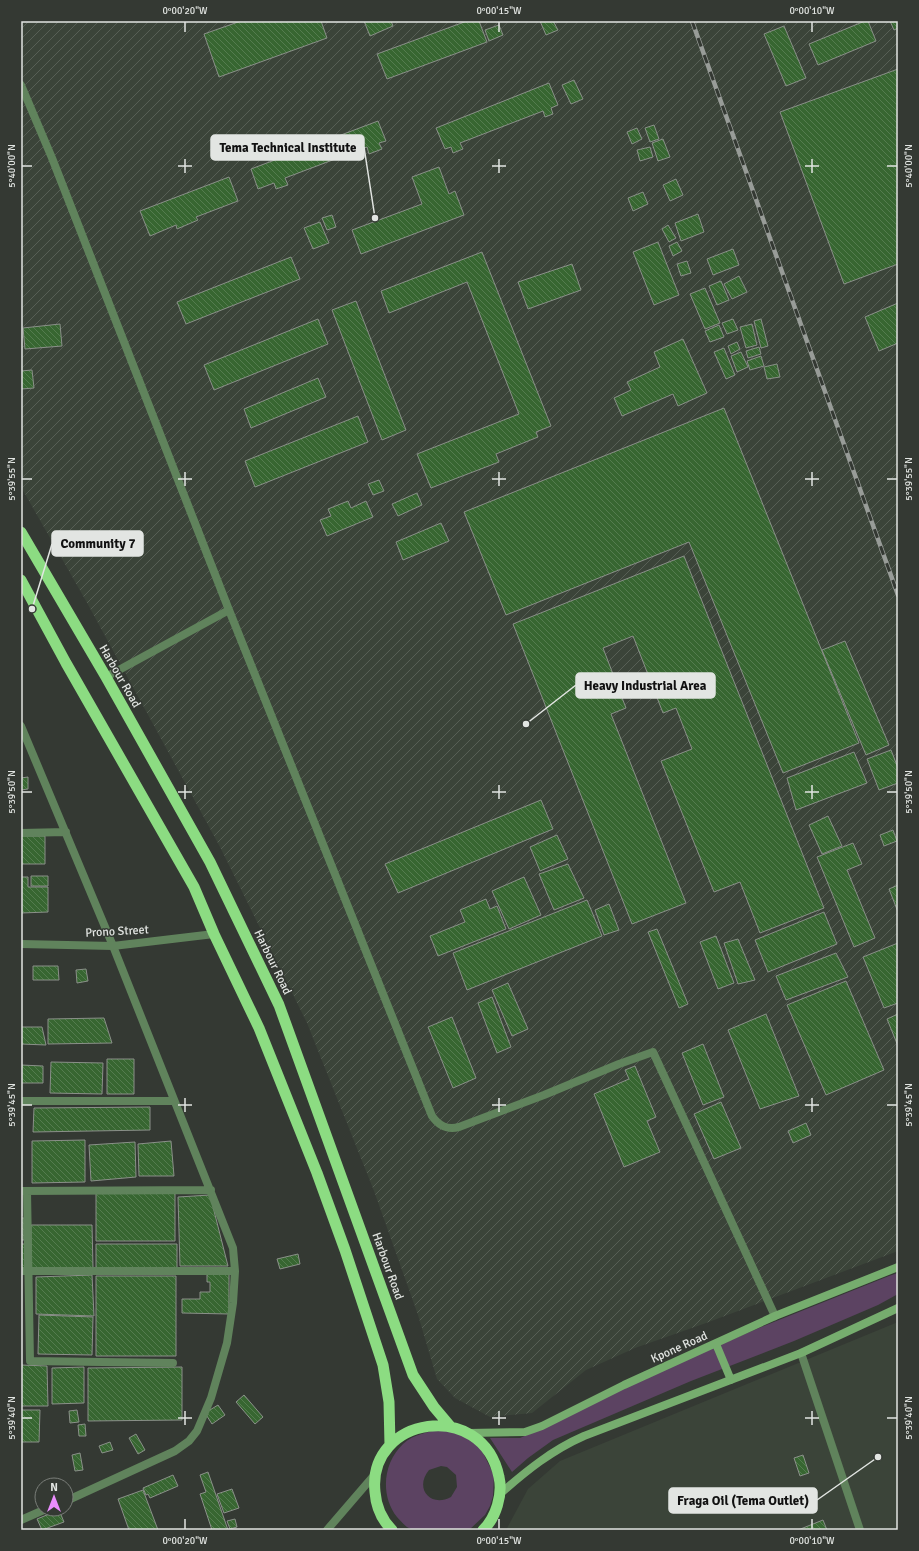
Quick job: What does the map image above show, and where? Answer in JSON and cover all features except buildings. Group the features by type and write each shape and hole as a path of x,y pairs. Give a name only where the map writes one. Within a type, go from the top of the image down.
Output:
{"highway":[{"name":"Harbour Road","path":"21,532 106,677 210,862 279,1005 413,1375 434,1407 450,1426"},
{"path":"21,580 66,663 194,887 214,934 259,1028 317,1173 345,1250 383,1365 389,1402 390,1446"},
{"path":"392,1530 380,1513 376,1500 374,1486 376,1472 381,1458 390,1446 403,1435 417,1428 433,1425 450,1426 468,1433 489,1452 496,1465 500,1479 500,1494 494,1513 492,1530"},
{"path":"483,1530 494,1513"}],"main road":[{"name":"Kpone Road","path":"468,1433 520,1432 542,1426 775,1316 898,1267"},
{"path":"500,1494 529,1469 564,1445 801,1354 898,1308"},
{"path":"716,1344 731,1380"}],"street":[{"path":"21,84 229,610 432,1116 438,1124 445,1128 452,1129 459,1127 653,1052 775,1316"},
{"path":"106,677 229,610"},
{"path":"21,726 24,737 66,832 113,946 211,1190 233,1248 236,1271 227,1343 211,1398 197,1431 189,1441 175,1451 74,1497"},
{"path":"21,833 66,832"},
{"name":"Prono Street","path":"21,944 113,946 214,934"},
{"path":"21,1101 174,1101"},
{"path":"173,1363 25,1361 24,1191 211,1190"},
{"path":"25,1271 236,1271"},
{"path":"801,1354 860,1530"},
{"path":"327,1530 376,1472"},
{"path":"21,1520 34,1514"}],"shaded area":[{"path":"21,21 898,21 898,1251 635,1348 586,1370 532,1413 490,1417 455,1398 437,1379 418,1315 374,1191 307,1023 220,847 86,601 21,487"},
{"path":"898,1273 898,1294 878,1305 794,1341 691,1381 553,1440 512,1472 490,1438 520,1438 650,1375 759,1328"},
{"path":"898,1322 898,1530 506,1530 528,1489 560,1461"},
{"path":"442,1429 463,1434 480,1447 494,1475 493,1496 490,1506 485,1515 469,1530 429,1531 411,1529 397,1517 388,1499 386,1479 391,1460 396,1452 407,1441 421,1434","holes":["441,1466 447,1467 456,1475 457,1487 451,1497 443,1500 431,1498 426,1494 424,1489 423,1483 425,1477 429,1470"]}],"railway":[{"path":"692,21 898,595"}],"place":[{"name":"Tema Technical Institute","path":"375,218"},
{"name":"Community 7","path":"32,609"},
{"name":"Heavy Industrial Area","path":"526,724"},
{"name":"Fraga Oil (Tema Outlet)","path":"878,1457"}]}
